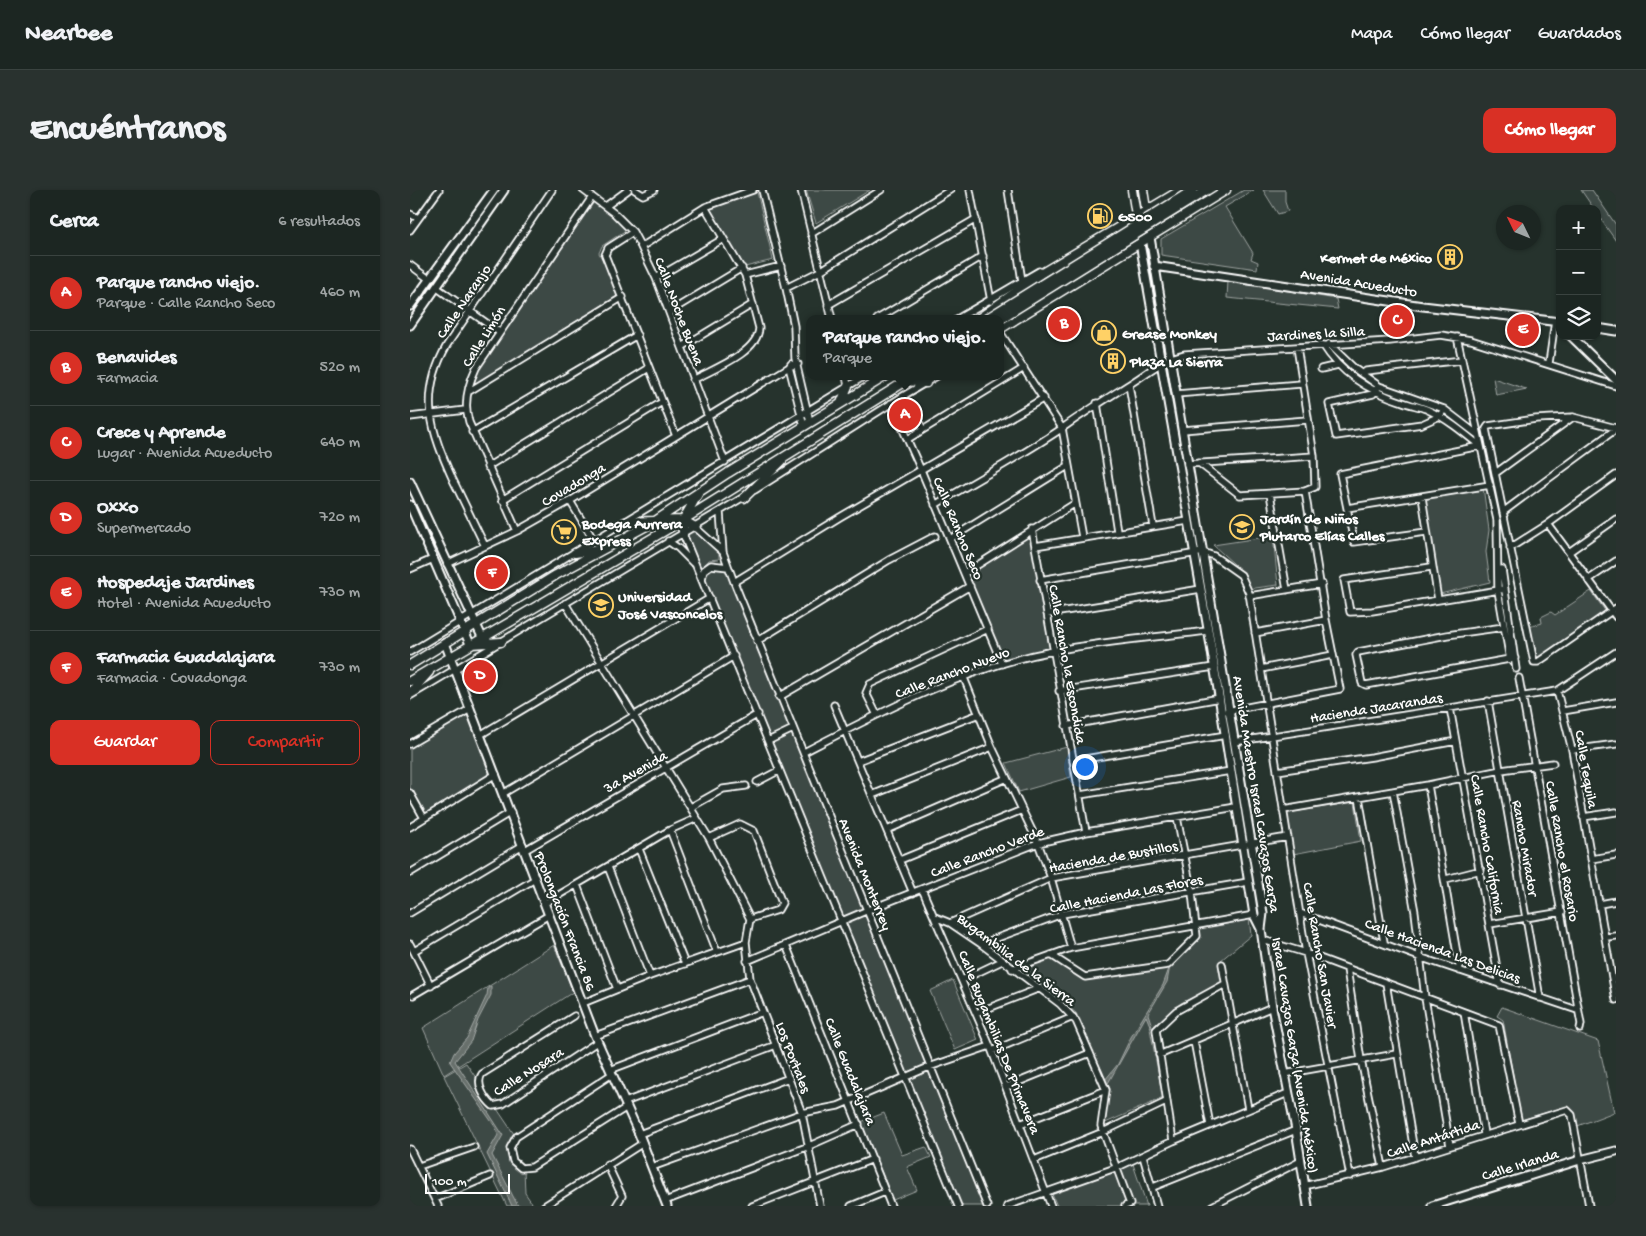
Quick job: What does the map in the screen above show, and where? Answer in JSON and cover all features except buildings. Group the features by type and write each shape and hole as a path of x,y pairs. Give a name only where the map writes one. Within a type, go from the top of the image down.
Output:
{"main road":[{"name":"Avenida Maestro Israel Cavazos Garza","path":"1132,190 1140,243"},
{"name":"Avenida Maestro Israel Cavazos Garza","path":"1143,190 1150,237"},
{"path":"992,315 1193,190"},
{"path":"1201,190 1206,197 1212,199"},
{"path":"1004,317 1207,190"},
{"path":"1004,326 1226,190"},
{"path":"984,315 1068,257 1179,191 1183,191 1192,197 1194,202 1190,211"},
{"path":"1090,244 1088,257 1093,264 1100,267"},
{"path":"1068,257 1080,256 1085,261 1087,269 1082,278"},
{"path":"410,664 475,624 652,522 879,380"},
{"path":"410,681 683,520 798,446 906,381 926,383"},
{"path":"841,403 848,386"},
{"path":"744,498 798,446"},
{"path":"683,534 683,520 703,489"},
{"path":"625,522 683,520 695,527"},
{"path":"575,554 604,549"},
{"path":"470,644 501,642"},
{"path":"410,694 434,666"}],"street":[{"path":"410,230 439,190"},
{"path":"410,306 494,190"},
{"path":"410,325 504,190"},
{"name":"Calle Naranjo","path":"485,546 438,446 430,415 430,385 434,371 447,345 552,190"},
{"name":"Calle Noche Buena","path":"582,190 606,206 632,232 642,247 656,278 706,417 725,462"},
{"path":"606,206 628,190"},
{"path":"635,190 643,195 654,190"},
{"path":"642,247 705,207 753,190"},
{"path":"762,190 794,326 796,361 804,414"},
{"path":"801,190 831,315"},
{"path":"811,234 881,190"},
{"path":"786,288 820,271 950,190"},
{"path":"970,190 991,301"},
{"path":"1008,190 1022,282"},
{"name":"Calle Limón","path":"517,531 472,432 465,410 468,392 476,368 592,196"},
{"path":"693,380 754,344 759,328 745,274 705,207"},
{"path":"410,214 418,218"},
{"path":"828,305 976,219"},
{"path":"632,232 608,248 605,253 676,436"},
{"name":"Avenida Maestro Israel Cavazos Garza","path":"1150,237 1263,913 1261,929"},
{"path":"656,278 723,238"},
{"name":"Avenida Maestro Israel Cavazos Garza","path":"1140,243 1220,698 1248,882 1254,915 1261,929"},
{"path":"884,315 983,256"},
{"path":"965,315 1056,262 1068,257"},
{"path":"410,265 429,279"},
{"path":"745,274 781,266"},
{"name":"Avenida Acueducto","path":"1154,266 1423,306 1556,322"},
{"path":"669,312 742,268"},
{"path":"436,287 499,332"},
{"path":"468,392 623,297"},
{"path":"682,347 753,304"},
{"path":"1601,329 1616,331"},
{"path":"1549,362 1556,331"},
{"path":"472,432 637,335"},
{"name":"Jardines la Silla","path":"936,504 1062,428 1097,403 1129,385 1162,362 1171,357 1195,352 1326,345 1441,335 1457,337 1549,362 1616,386"},
{"path":"1457,337 1497,520 1498,591 1504,627 1516,669"},
{"path":"1575,340 1616,380"},
{"path":"1580,345 1581,340"},
{"path":"1004,343 1024,368 1062,428 1074,504 1082,537"},
{"path":"1326,345 1338,365 1377,389 1440,416 1480,446"},
{"path":"1326,345 1362,374 1377,389 1444,409 1478,435"},
{"path":"1198,462 1237,494 1270,494 1306,491 1314,488 1317,482 1314,456 1301,384 1297,347"},
{"path":"1362,374 1366,371 1462,360"},
{"path":"796,361 789,367 807,424"},
{"path":"1321,369 1338,365"},
{"name":"Covadonga","path":"448,564 517,531 570,501 789,367"},
{"path":"487,467 649,368"},
{"path":"908,439 1024,368"},
{"path":"847,380 848,386"},
{"path":"410,652 595,542 858,380"},
{"path":"410,694 456,670 668,541 744,498 891,403 931,380"},
{"path":"1176,394 1301,384"},
{"path":"1129,385 1153,526"},
{"path":"1377,389 1329,404 1336,437 1422,424 1440,416 1444,409"},
{"path":"903,396 923,430"},
{"path":"734,582 1044,398"},
{"path":"502,500 662,402"},
{"name":"Calle Rancho Seco","path":"891,403 936,504 1002,664"},
{"path":"1097,403 1117,531"},
{"path":"410,417 465,410"},
{"path":"1497,472 1574,417"},
{"path":"1614,609 1538,662 1534,662 1510,548 1497,472 1486,427 1536,419 1574,417 1616,428"},
{"path":"1182,430 1307,420"},
{"path":"1503,512 1616,428"},
{"path":"1426,532 1353,542 1341,474 1480,446"},
{"path":"1187,464 1314,456"},
{"path":"950,539 1068,466"},
{"path":"1510,548 1548,524 1616,475"},
{"path":"410,482 482,637"},
{"path":"1347,508 1490,485"},
{"path":"1222,712 1340,689 1326,620 1322,584 1306,491"},
{"path":"1270,494 1287,590"},
{"path":"1422,497 1438,600"},
{"path":"570,501 595,542"},
{"path":"965,573 1074,504"},
{"path":"410,505 470,644"},
{"name":"Avenida Monterrey","path":"720,512 723,552 734,582 779,697 804,752 868,910 929,1067 987,1206"},
{"path":"1569,552 1616,518"},
{"path":"1035,546 1117,531 1188,521"},
{"path":"1548,524 1588,580 1614,609 1616,617"},
{"name":"Avenida Monterrey","path":"695,527 723,552"},
{"name":"Calle Rancho la Escondida","path":"1032,529 1086,832"},
{"path":"683,534 958,1206"},
{"path":"757,641 889,560 935,536"},
{"path":"668,541 696,566"},
{"path":"1040,580 1203,552"},
{"name":"Calle Rancho San Javier","path":"1203,552 1214,556 1241,575 1249,596 1306,953 1350,1176"},
{"path":"410,569 433,559"},
{"path":"1588,580 1616,560"},
{"path":"702,579 704,570 711,565 728,566"},
{"path":"1432,566 1344,580 1351,613 1505,589"},
{"path":"1502,569 1512,659"},
{"path":"1249,596 1322,584"},
{"path":"779,697 970,586"},
{"path":"1047,614 1200,589"},
{"path":"480,735 710,598"},
{"path":"565,603 691,807 750,919 778,910 782,903 754,831 740,824 709,838"},
{"path":"1255,633 1326,620"},
{"path":"1504,627 1447,635 1357,653 1364,685 1512,659"},
{"path":"877,715 867,696 867,687 988,629"},
{"name":"Calle Rancho Nuevo","path":"804,752 877,715 1002,664 1053,651 1208,631"},
{"name":"Prolongación Francia 86","path":"445,643 504,793 596,1038 643,1143 666,1204"},
{"path":"1557,691 1616,652"},
{"path":"1261,669 1333,655"},
{"path":"504,793 633,714 734,656"},
{"path":"1060,691 1214,666"},
{"path":"964,678 992,747 1038,843 1051,878 1071,948"},
{"name":"Calle Rancho el Rosario","path":"1519,678 1562,912 1580,1029"},
{"name":"Hacienda Jacarandas","path":"1234,742 1557,691"},
{"name":"Calle Tequila","path":"1557,691 1572,750 1615,983 1616,1000"},
{"path":"1066,726 1220,698"},
{"name":"Rancho Mirador","path":"1488,701 1540,998"},
{"path":"1563,711 1616,702"},
{"path":"834,705 913,893"},
{"name":"Calle Rancho California","path":"1450,708 1481,870 1500,984"},
{"path":"410,744 470,709"},
{"name":"3a Avenida","path":"410,913 758,714"},
{"path":"858,761 979,714"},
{"path":"768,741 794,729"},
{"path":"1073,762 1226,735"},
{"path":"1277,771 1456,741"},
{"path":"1572,750 1616,744"},
{"path":"872,796 992,747"},
{"path":"1283,810 1428,785 1501,770 1553,763"},
{"path":"757,782 778,770"},
{"path":"1080,795 1231,771"},
{"path":"410,826 496,774"},
{"path":"887,830 1006,778"},
{"path":"1428,785 1446,879 1460,971"},
{"path":"691,807 723,789 746,786"},
{"path":"1393,791 1422,958 1425,998 1450,1146"},
{"path":"410,793 424,818"},
{"path":"1359,797 1384,942"},
{"name":"Calle Rancho Verde","path":"746,961 868,910 1038,843 1086,832 1236,807"},
{"path":"900,860 1022,810"},
{"path":"410,873 511,812"},
{"path":"1583,817 1616,812"},
{"path":"1051,955 1085,977 1168,965 1197,936 1192,893 1177,817"},
{"path":"545,903 608,868 670,830 697,818"},
{"path":"670,830 717,952"},
{"name":"Hacienda de Bustillos","path":"950,923 1051,878 1288,837"},
{"path":"639,849 685,964"},
{"path":"1591,859 1616,855"},
{"path":"608,868 650,976"},
{"path":"1446,879 1481,870"},
{"path":"414,951 535,879"},
{"name":"Calle Hacienda Las Flores","path":"981,944 1062,914 1248,882"},
{"path":"578,885 617,989"},
{"name":"Calle Bugambilias De Primavera","path":"922,890 991,1048 1051,1206"},
{"path":"1600,904 1616,901"},
{"path":"1490,924 1562,912"},
{"name":"Calle Hacienda Las Delicias","path":"1300,913 1384,942 1422,958 1577,1010"},
{"path":"413,996 549,915"},
{"path":"1012,969 1071,948 1254,915"},
{"name":"Bugambilia de la Sierra","path":"935,917 950,923 981,944 1012,969 1040,988 1073,1017 1106,1090"},
{"name":"Los Portales","path":"750,919 746,942 746,961 750,979 802,1113 810,1146 820,1206"},
{"name":"Israel Cavazos Garza (Avenida México)","path":"1261,929 1272,1007 1296,1130 1304,1186"},
{"path":"1606,937 1616,936"},
{"path":"1263,940 1306,953 1501,1026 1519,1124"},
{"path":"583,1003 650,976 746,942"},
{"path":"410,944 431,986"},
{"name":"Calle Guadalajara","path":"786,945 851,1101 891,1206"},
{"path":"962,980 1002,961"},
{"path":"1222,964 1248,1108"},
{"path":"1348,969 1360,1060 1383,1167"},
{"path":"596,1038 750,979"},
{"path":"1386,983 1396,1054 1415,1157"},
{"path":"1173,1141 1155,1032 1158,1027 1176,1012 1225,984"},
{"path":"976,1013 1040,988"},
{"path":"1159,1055 1272,1007"},
{"path":"763,1012 611,1072 516,1137 512,1142 511,1155 517,1166 524,1169 532,1167 626,1104 776,1045"},
{"path":"1464,1012 1484,1134"},
{"name":"Calle Nosara","path":"574,1016 482,1074 479,1086 490,1104 493,1106 503,1104 596,1038"},
{"path":"652,1167 802,1113 831,1108 851,1101 929,1067 991,1048 1073,1017"},
{"path":"1194,1041 1210,1125"},
{"path":"1006,1087 1090,1053"},
{"path":"1284,1074 1396,1054"},
{"path":"639,1134 789,1078"},
{"path":"1020,1124 1106,1090"},
{"path":"1106,1090 1101,1122 1103,1132 1118,1167 1128,1205"},
{"path":"1007,1206 1118,1167 1173,1141 1288,1092"},
{"path":"1034,1160 1103,1132 1166,1102"},
{"name":"Calle Antártida","path":"1304,1186 1383,1167 1484,1134 1569,1110 1572,1115 1580,1160"},
{"path":"666,1204 810,1146 859,1124"},
{"path":"1153,1187 1296,1130"},
{"path":"544,1206 607,1164 643,1143"},
{"path":"418,1166 474,1147"},
{"path":"410,1149 438,1206"},
{"name":"Calle Irlanda","path":"1432,1206 1580,1160 1616,1151"},
{"path":"1143,1156 1157,1206"},
{"path":"752,1206 872,1159"},
{"path":"1580,1160 1589,1206"},
{"path":"1212,1206 1301,1161"},
{"path":"607,1164 622,1196 616,1206"},
{"path":"435,1199 490,1176"},
{"path":"1304,1186 1308,1206"},
{"path":"852,1206 885,1192"}],"shaded area":[{"path":"806,190 870,190 816,223"},
{"path":"1244,190 1254,190 1225,207 1253,253 1251,259 1258,262 1257,269 1161,255 1161,239"},
{"path":"1263,190 1285,190 1285,202 1288,211 1278,214"},
{"path":"1581,190 1592,190 1616,225 1616,241 1601,220 1601,205 1591,205"},
{"path":"757,192 773,260 745,267 709,208"},
{"path":"594,202 609,213 626,230 602,246 599,253 620,294 474,385 475,375"},
{"path":"1228,281 1336,299 1338,309 1227,298"},
{"path":"1493,378 1523,388 1527,389 1496,395"},
{"path":"904,401 916,423 911,431 904,428 894,406"},
{"path":"1483,487 1489,530 1486,552 1490,582 1440,594 1424,498"},
{"path":"695,528 719,549 719,559 709,560 702,568 695,560 685,534"},
{"path":"1273,536 1278,585 1248,589 1245,574 1213,545"},
{"path":"1027,537 1030,538 1050,648 1003,660 968,574"},
{"path":"728,567 989,1206 957,1206 702,579 706,568"},
{"path":"1591,591 1606,612 1536,660 1529,627 1542,623 1541,617 1551,612 1555,615"},
{"path":"469,712 494,775 426,815 410,788 410,747"},
{"path":"1067,747 1071,777 1019,792 1006,763"},
{"path":"1355,802 1361,841 1293,854 1287,813"},
{"path":"1249,918 1251,935 1220,961 1224,982 1181,1003 1150,1029 1163,1098 1103,1124 1102,1119 1110,1089 1076,1013 1019,969 1051,957 1085,980 1168,968 1197,936 1197,926"},
{"path":"554,945 573,992 444,1075 423,1028"},
{"path":"1170,966 1167,982 1148,1014 1151,1028 1146,1016 1107,1085 1105,1080 1118,1064 1131,1037 1163,985"},
{"path":"953,980 978,1040 955,1050 930,991"},
{"path":"491,986 491,995 478,1020 471,1041 455,1061 503,1135 492,1155 518,1206 512,1206 487,1154 498,1135 496,1128 450,1062 454,1053 467,1038 487,995 488,988"},
{"path":"1502,1007 1598,1041 1614,1112 1575,1127 1568,1106 1521,1120 1503,1020 1497,1016"},
{"path":"466,1063 514,1134 511,1155 524,1169 525,1193 534,1206 507,1206 444,1076"},
{"path":"884,1113 902,1155 926,1147 931,1157 907,1167 917,1190 893,1200 861,1122"},
{"path":"1131,1158 1147,1206 1057,1206 1051,1192"}],"place":[{"name":"G500","path":"1100,216"},
{"name":"Kermet de México","path":"1450,257"},
{"name":"Crece y Aprende","path":"1397,321"},
{"name":"Benavides","path":"1064,324"},
{"name":"Hospedaje Jardines","path":"1523,330"},
{"name":"Grease Monkey","path":"1104,333"},
{"name":"Plaza La Sierra","path":"1113,361"},
{"name":"Parque rancho viejo.","path":"905,415"},
{"name":"Jardín de Niños Plutarco Elías Calles","path":"1242,527"},
{"name":"Bodega Aurrera Express","path":"564,532"},
{"name":"Farmacia Guadalajara","path":"492,573"},
{"name":"Universidad José Vasconcelos","path":"601,605"},
{"name":"Oxxo","path":"480,676"}]}
